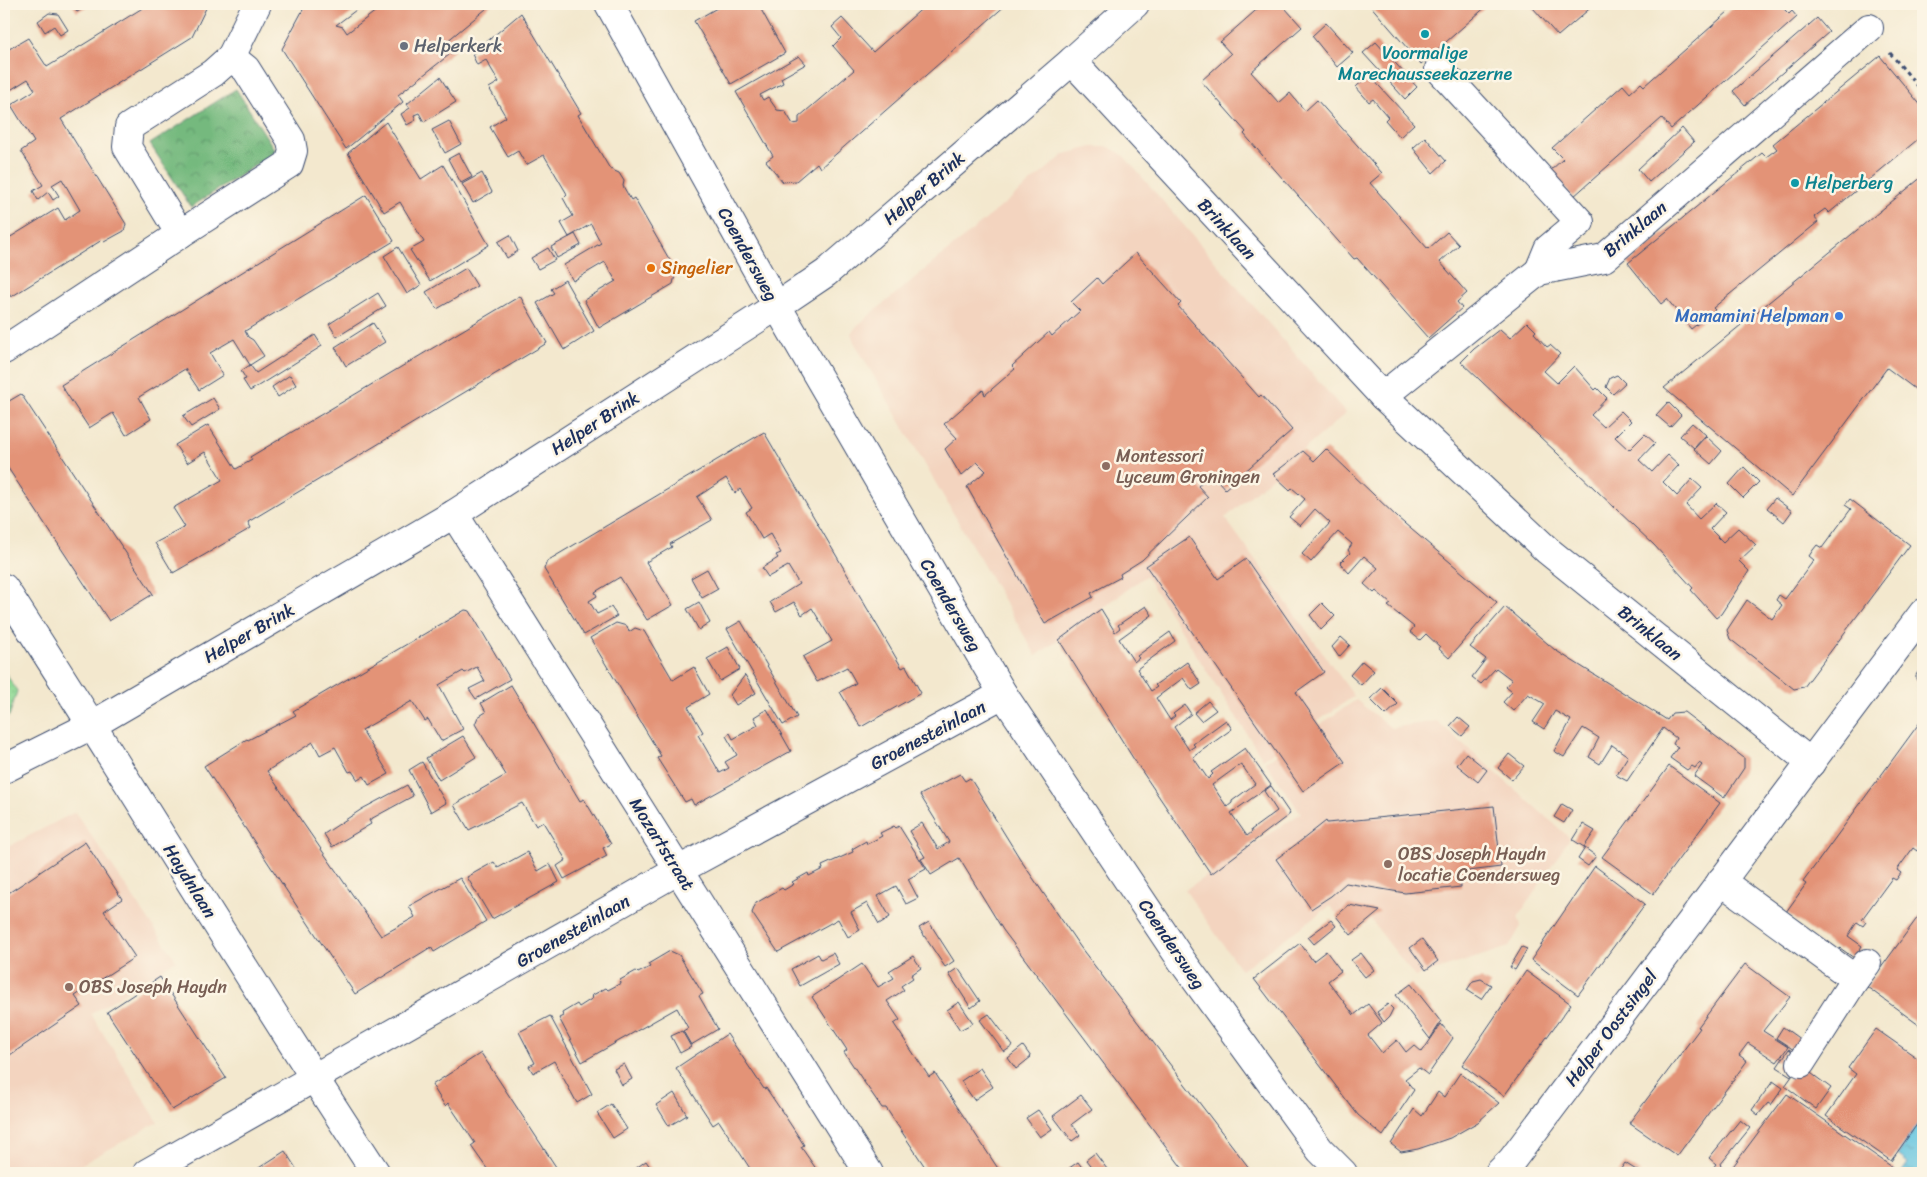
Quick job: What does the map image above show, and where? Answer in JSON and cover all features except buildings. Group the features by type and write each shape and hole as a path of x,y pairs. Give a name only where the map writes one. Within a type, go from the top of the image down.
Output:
{"street":[{"path":"180,234 127,147 129,127 213,73 231,57 257,4"},
{"name":"Coendersweg","path":"609,4 777,306 1003,694 1182,961 1320,1150 1343,1173"},
{"name":"Helper Brink","path":"4,768 92,725 454,514 826,273 1072,61 1135,4"},
{"name":"Brinklaan","path":"1383,396 1539,271 1604,258 1869,28"},
{"path":"4,350 289,164 293,151 291,140 246,69 231,57"},
{"name":"Brinklaan","path":"1072,61 1383,396 1548,550 1810,763"},
{"path":"1439,69 1580,222 1548,249 1539,271"},
{"name":"Mozartstraat","path":"454,514 869,1173"},
{"name":"Haydnlaan","path":"4,588 314,1079 376,1173"},
{"name":"Helper Oostsingel","path":"1499,1173 1512,1160 1923,613"},
{"name":"Groenesteinlaan","path":"147,1173 678,870 1003,694"},
{"path":"1721,881 1861,971 1801,1064"}],"path":[{"path":"1869,28 1923,92"}],"shaded area":[{"name":"Montessori Lyceum Groningen","path":"1092,147 1109,147 1123,155 1346,413 1225,518 1354,696 1263,759 1146,576 1036,656 854,342 851,333 859,324 1065,154"},
{"name":"OBS Joseph Haydn locatie Coendersweg","path":"1356,700 1391,728 1437,721 1570,838 1518,917 1521,926 1509,947 1415,977 1368,916 1350,929 1330,906 1241,970 1185,890 1301,813 1265,762"},
{"name":"OBS Joseph Haydn","path":"75,812 176,960 91,1014 158,1122 66,1173 4,1173 4,849"}],"green space":[{"path":"236,89 276,152 191,207 150,144"},
{"path":"4,671 17,691 9,716 4,720"}],"water":[{"path":"1923,1112 1923,1173 1901,1173 1908,1163 1898,1155"}],"place":[{"name":"Voormalige Marechausseekazerne","path":"1425,34"},
{"name":"Helperkerk","path":"404,46"},
{"name":"Helperberg","path":"1795,183"},
{"name":"Singelier","path":"651,268"},
{"name":"Mamamini Helpman","path":"1839,316"},
{"name":"Montessori Lyceum Groningen","path":"1106,466"},
{"name":"OBS Joseph Haydn locatie Coendersweg","path":"1388,864"},
{"name":"OBS Joseph Haydn","path":"69,987"}]}
